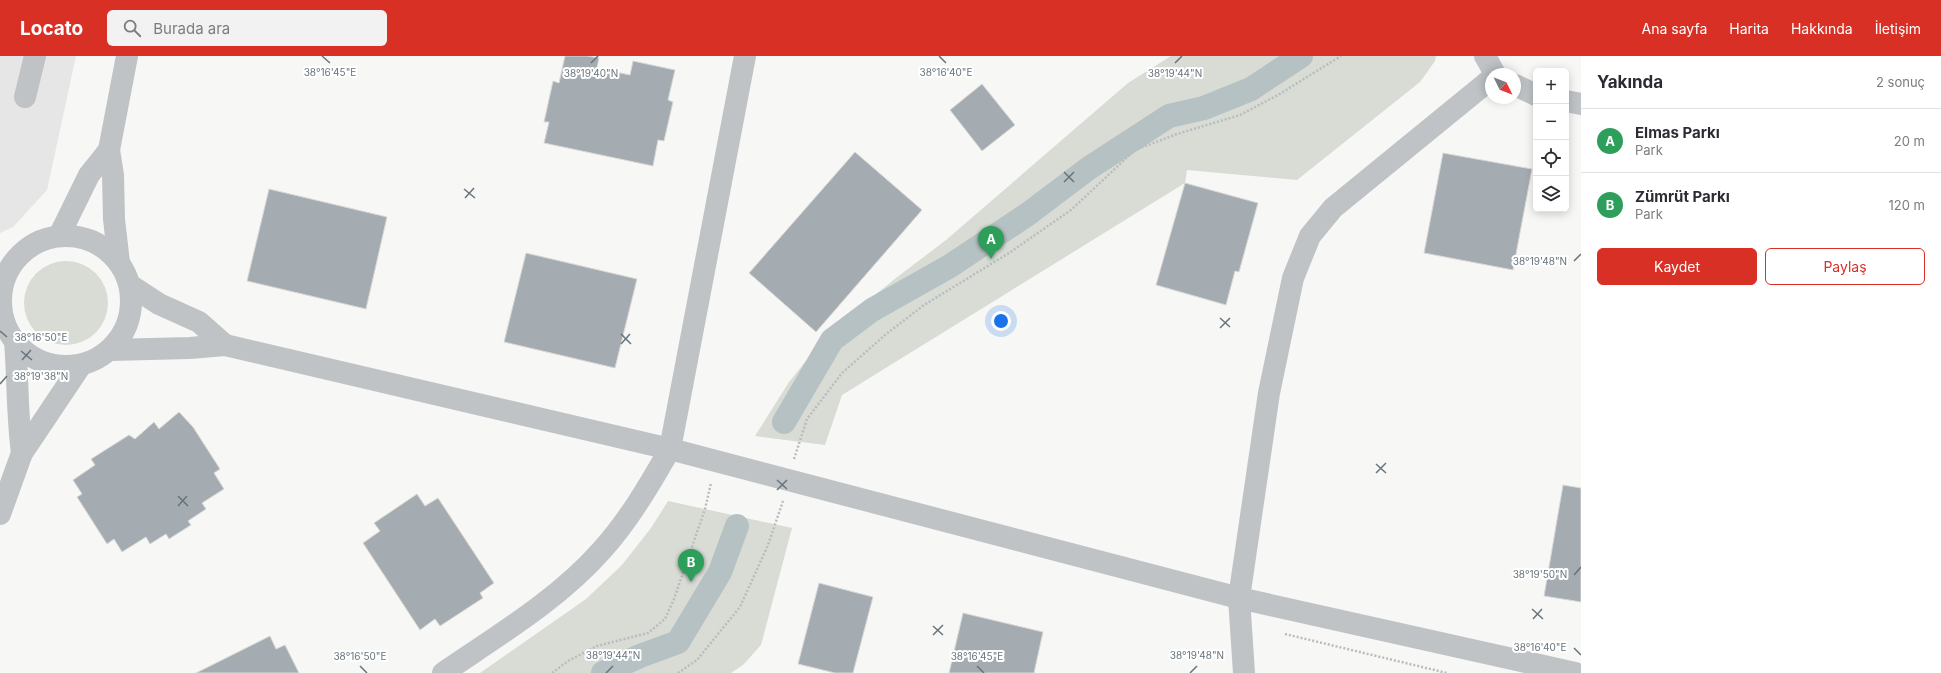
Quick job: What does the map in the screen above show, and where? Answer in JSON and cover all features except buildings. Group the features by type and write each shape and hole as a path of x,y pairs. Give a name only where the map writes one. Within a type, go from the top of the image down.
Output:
{"street":[{"path":"25,97 34,56"},
{"path":"119,263 114,219 113,175 109,150 127,56"},
{"path":"443,673 513,625 563,588 602,550 644,493 670,449 745,56"},
{"path":"1485,56 1492,68"},
{"path":"1244,673 1239,598 1269,393 1293,278 1310,236 1333,208 1485,84"},
{"path":"1521,88 1533,94"},
{"path":"1569,102 1581,104"},
{"path":"59,236 89,175 109,150"},
{"path":"73,235 95,241 113,254 126,273 132,294 130,317 121,337 110,350 96,359 81,365 64,367 48,364 33,358 15,342 9,335 1,318 0,303 3,281 14,261 30,246 51,237 59,236 73,235"},
{"path":"0,255 23,252"},
{"path":"130,285 159,304 200,322 225,345"},
{"path":"15,342 18,373 18,419 22,453"},
{"path":"110,350 190,348 225,345 670,449 1239,598 1575,673"},
{"path":"0,514 22,453 81,365"}],"path":[{"path":"678,673 697,660 740,607 768,545 790,481 796,451 807,419 842,373 885,335 924,305 1010,253 1071,210 1135,150 1177,134 1240,116 1278,95 1341,56"},
{"path":"552,673 568,662 597,646 648,633 665,619 674,599 704,509 716,461"},
{"path":"1281,633 1447,673"}],"shaded area":[{"path":"0,56 76,56 47,190 13,227 0,233"},
{"path":"1171,56 1436,56 1435,61 1420,82 1297,180 1187,170 1185,183 842,395 825,445 755,436 789,382 829,332 946,240 1128,83"},
{"path":"58,261 74,261 90,268 101,279 108,295 108,311 105,319 96,333 90,338 74,345 58,345 42,338 31,327 24,311 24,295 31,279 42,268"},
{"path":"668,501 792,528 761,645 743,665 731,673 480,673 586,599 622,565 651,528"}],"waterway":[{"path":"784,422 832,340 872,310 950,266 1028,214 1089,168 1169,116 1204,108 1251,89 1301,56"},
{"path":"603,673 640,656 678,642 720,572 737,526"}],"place":[{"name":"Elmas Parkı","path":"991,259"},
{"name":"Zümrüt Parkı","path":"691,582"}]}
